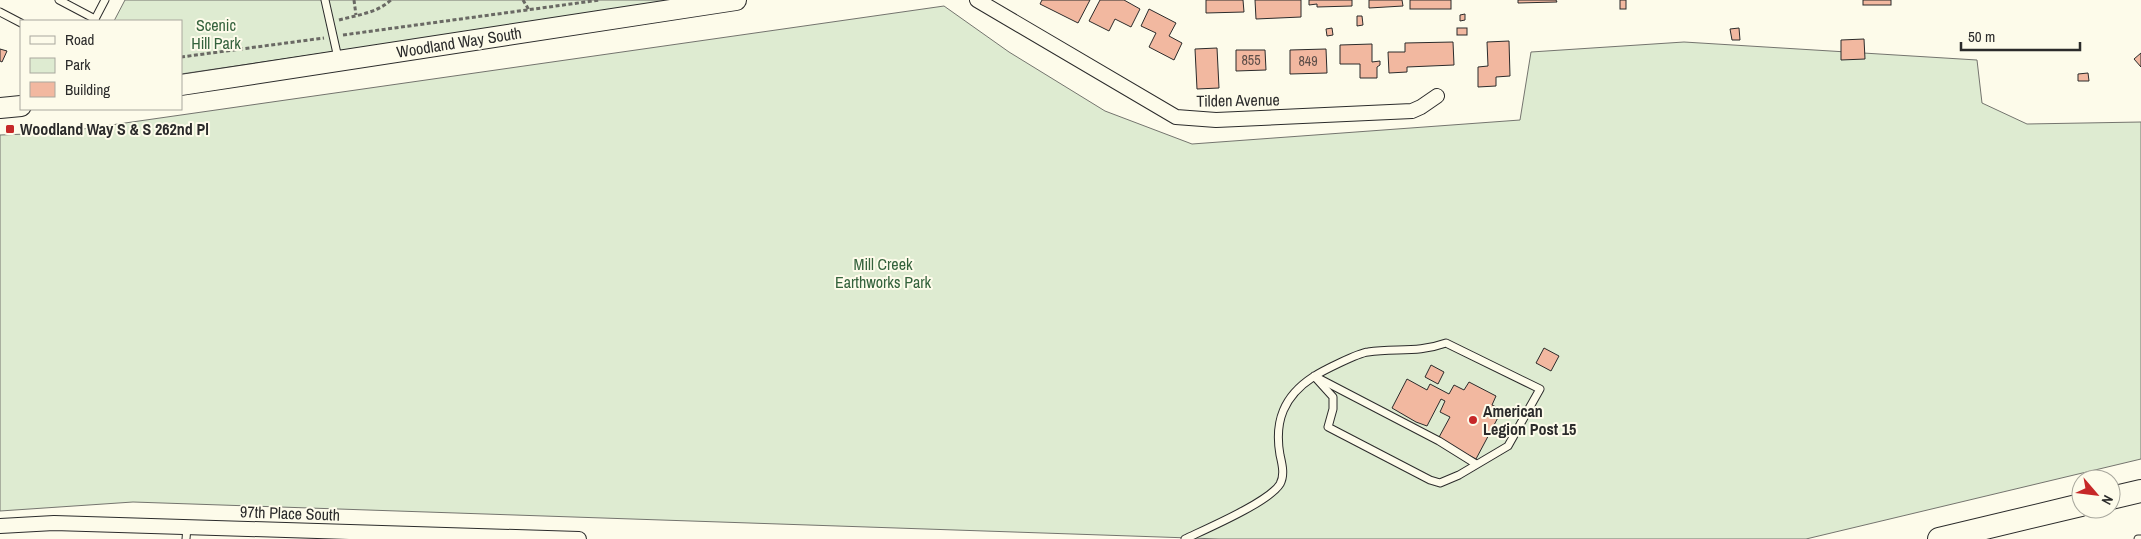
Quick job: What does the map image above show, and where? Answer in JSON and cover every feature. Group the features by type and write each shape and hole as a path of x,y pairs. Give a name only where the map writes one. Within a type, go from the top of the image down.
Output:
{"main road":[{"path":"2121,496 2141,491"},
{"path":"1939,539 2071,507"}],"street":[{"name":"Woodland Way South","path":"182,85 736,0"},
{"name":"Tilden Avenue","path":"978,0 1176,117 1216,120 1412,111 1437,96"},
{"path":"0,108 20,106"},
{"name":"97th Place South","path":"0,526 54,523 186,533 579,539"}],"lane":[{"path":"59,0 95,20 105,0"},
{"path":"325,0 339,61"},
{"path":"0,12 20,22"},
{"path":"1185,539 1256,504 1280,485 1283,470 1277,431 1280,415 1298,388 1314,376 1366,352 1429,349 1446,343 1540,390 1508,446 1440,482 1430,480 1328,427 1333,409 1333,397 1314,376"},
{"path":"1314,376 1439,441 1476,464"}],"path":[{"path":"354,0 356,16"},
{"path":"330,22 383,8 391,0"},
{"path":"523,0 529,10"},
{"path":"182,58 600,0"}],"green space":[{"name":"Scenic Hill Park","path":"125,0 685,0 182,74 182,20 115,20"},
{"name":"Mill Creek Earthworks Park","path":"944,6 1009,52 1105,111 1192,144 1520,120 1531,52 1684,42 1977,60 1982,103 2027,124 2141,122 2141,459 2099,469 2071,469 2071,476 1806,539 1219,539 133,502 0,511 0,135 55,133"}],"building":[{"path":"1042,0 1090,0 1078,23 1040,4"},
{"path":"1100,0 1124,0 1140,9 1131,27 1115,19 1109,31 1089,21"},
{"path":"1206,0 1243,0 1244,12 1206,13"},
{"path":"1255,0 1301,0 1301,17 1256,19"},
{"path":"1309,0 1352,0 1352,6 1317,7 1317,4 1309,5"},
{"path":"1369,0 1402,0 1403,6 1369,8"},
{"path":"1410,0 1451,0 1451,9 1410,9"},
{"path":"1518,0 1556,0 1557,2 1518,3"},
{"path":"1620,0 1626,0 1626,9 1620,9"},
{"path":"1863,0 1891,0 1891,5 1863,5"},
{"path":"1149,9 1176,23 1169,36 1182,43 1174,60 1149,47 1156,33 1141,26"},
{"path":"1465,14 1465,20 1460,21 1460,15"},
{"path":"1357,16 1362,16 1363,25 1357,26"},
{"path":"1332,28 1333,35 1327,36 1326,29"},
{"path":"1457,28 1467,28 1467,35 1457,35"},
{"path":"1739,28 1740,40 1732,40 1730,29"},
{"path":"1864,39 1865,59 1841,60 1841,40"},
{"path":"1509,41 1510,76 1496,77 1496,86 1478,87 1478,67 1488,66 1487,42"},
{"path":"1453,42 1454,65 1407,67 1407,72 1389,73 1388,52 1405,52 1405,43"},
{"path":"1372,44 1372,62 1380,61 1380,65 1377,67 1377,78 1360,78 1360,64 1340,64 1340,45"},
{"path":"1217,48 1219,88 1197,89 1195,49"},
{"path":"0,49 7,51 2,62 0,61"},
{"path":"1326,49 1327,73 1290,74 1290,50"},
{"path":"1236,50 1265,50 1266,70 1236,71"},
{"path":"2141,53 2141,67 2134,59"},
{"path":"2088,73 2089,81 2078,81 2078,74"},
{"path":"1544,348 1559,356 1551,371 1536,363"},
{"path":"1431,365 1444,372 1438,384 1425,377"},
{"name":"American Legion Post 15","path":"1407,379 1427,390 1430,384 1449,394 1454,385 1464,390 1469,382 1496,396 1492,405 1502,410 1476,459 1438,439 1450,417 1440,412 1445,401 1441,399 1427,426 1392,408"}],"place":[{"name":"Woodland Way S & S 262nd Pl","path":"10,129"},
{"name":"American Legion Post 15","path":"1473,420"}]}
